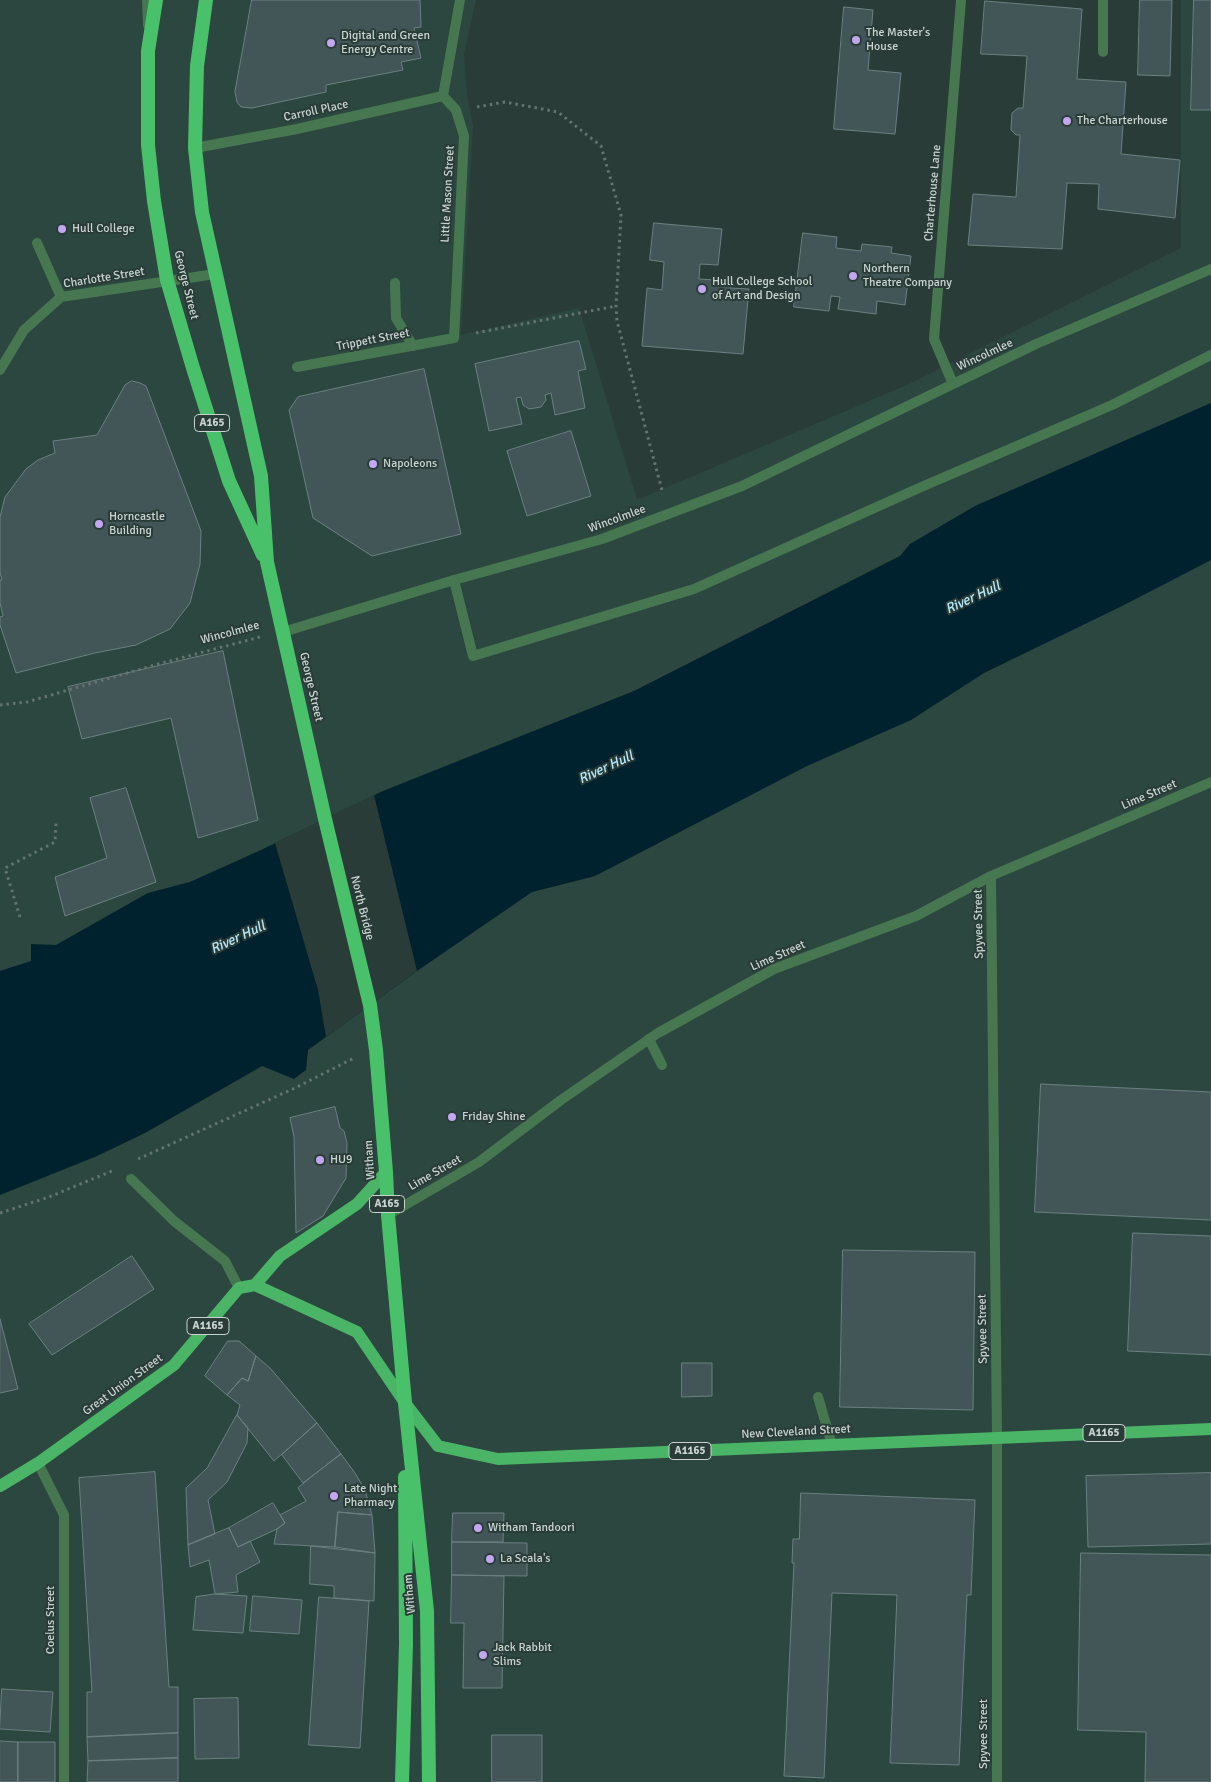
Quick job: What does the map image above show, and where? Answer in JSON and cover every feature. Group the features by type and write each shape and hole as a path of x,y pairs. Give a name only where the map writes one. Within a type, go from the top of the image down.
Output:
{"highway":[{"name":"George Street","path":"156,0 148,51 148,145 154,201 168,280 193,368 229,481 267,562"},
{"name":"George Street","path":"206,0 197,66 195,148 202,212 262,476 267,562 325,819"},
{"name":"North Bridge","path":"325,819 370,1005"},
{"name":"Witham","path":"370,1005 376,1050 388,1215 405,1404 428,1611 430,1782"},
{"name":"Witham","path":"402,1782 406,1644 405,1404"}],"main road":[{"path":"239,1288 255,1285 280,1256 357,1204 386,1172"},
{"name":"A1165","path":"255,1285 357,1332 405,1404"},
{"name":"Great Union Street","path":"0,1486 38,1463 174,1365 239,1288"},
{"name":"New Cleveland Street","path":"405,1404 438,1446 498,1459 1211,1429"}],"street":[{"path":"147,0 148,51"},
{"path":"443,96 460,0"},
{"name":"Charterhouse Lane","path":"953,384 934,339 961,0"},
{"path":"1102,52 1103,0"},
{"name":"Carroll Place","path":"195,148 297,129 443,96"},
{"name":"Little Mason Street","path":"443,96 456,110 464,136 454,338"},
{"path":"36,242 61,297"},
{"name":"Wincolmlee","path":"283,632 454,580 602,539 742,486 1036,344 1211,269"},
{"name":"Charlotte Street","path":"0,370 24,330 61,297 215,274"},
{"path":"395,283 396,318 413,346"},
{"name":"Trippett Street","path":"297,367 454,338"},
{"path":"454,580 473,656 694,589 919,488 1112,405 1211,355"},
{"name":"Lime Street","path":"388,1215 479,1162 562,1100 649,1040 774,969 916,916 991,876 1211,782"},
{"name":"Spyvee Street","path":"991,876 997,1782"},
{"path":"649,1040 662,1065"},
{"path":"131,1179 174,1221 226,1261 239,1288"},
{"path":"818,1397 832,1444"},
{"name":"Coelus Street","path":"38,1463 64,1516 64,1782"}],"path":[{"path":"456,110 505,102 558,112 601,146 621,215 616,306 617,321 669,514"},
{"path":"454,338 616,306"},
{"name":"Wincolmlee","path":"0,705 27,702 162,663 283,632"},
{"path":"20,917 5,868 56,842 56,823"},
{"path":"135,1160 376,1050"},
{"path":"0,1213 49,1197 119,1168"}],"shaded area":[{"path":"0,0 476,0 464,54 467,94 473,126 461,335 579,308 637,500 909,384 1181,248 1181,0 1211,0 1211,403 975,506 910,544 900,556 634,691 383,791 190,882 148,893 56,945 31,944 31,961 0,971"},
{"path":"1211,560 1211,1782 0,1782 0,1195 97,1156 145,1133 263,1066 306,1070 308,1050 417,971 532,892 595,876 807,765 911,720 984,673 1122,606"}],"water":[{"name":"River Hull","path":"1211,403 1211,560 1122,606 984,673 911,720 807,766 595,876 532,892 417,971 308,1050 306,1070 294,1079 262,1066 145,1133 97,1156 0,1195 0,971 31,961 31,944 56,945 148,893 190,882 383,791 634,691 900,556 910,544 975,506"}],"pier":[{"path":"374,795 417,971 326,1037 318,990 275,843"}],"building":[{"name":"Digital and Green Energy Centre","path":"252,0 420,0 421,27 414,28 421,58 401,62 403,70 326,85 326,92 252,108 241,107 237,102 235,92"},
{"path":"1140,0 1172,0 1170,76 1138,75"},
{"path":"1194,0 1211,0 1211,110 1191,110"},
{"name":"The Charterhouse","path":"985,1 1082,9 1077,79 1126,82 1121,154 1180,160 1175,218 1098,209 1099,184 1067,183 1062,249 968,245 973,194 1016,197 1020,135 1016,135 1011,130 1012,113 1018,108 1023,108 1027,56 981,54"},
{"name":"The Master's House","path":"844,7 873,10 868,70 901,73 895,134 834,129"},
{"name":"Hull College School of Art and Design","path":"654,223 722,229 718,265 700,264 699,279 730,281 730,288 749,289 743,354 642,346 647,288 662,290 664,262 650,260"},
{"name":"Northern Theatre Company","path":"803,233 837,237 836,248 861,251 862,244 892,247 891,253 911,256 905,305 877,301 876,314 838,309 840,297 831,296 829,311 794,307"},
{"path":"579,341 586,369 578,371 585,408 555,415 551,393 545,395 546,400 541,407 529,409 523,405 521,397 516,398 522,424 489,431 475,364"},
{"name":"Napoleons","path":"424,369 461,534 372,556 313,518 289,410 298,397"},
{"name":"Horncastle Building","path":"132,381 146,386 201,531 200,564 190,603 170,629 136,645 95,653 16,673 0,625 0,617 3,616 0,603 0,580 2,580 0,572 0,517 5,497 26,469 38,460 55,453 53,441 97,435 125,385"},
{"path":"571,431 591,496 527,516 507,451"},
{"path":"223,651 258,820 198,838 171,718 82,739 68,687"},
{"path":"126,788 156,882 65,916 55,877 107,858 90,798"},
{"path":"1041,1084 1211,1092 1211,1220 1035,1212"},
{"name":"HU9","path":"335,1107 340,1128 344,1131 347,1143 346,1178 323,1216 296,1233 294,1137 290,1118"},
{"path":"1133,1233 1211,1236 1211,1355 1128,1351"},
{"path":"843,1250 975,1252 973,1410 840,1407"},
{"path":"132,1256 154,1289 52,1355 29,1324"},
{"path":"0,1319 18,1389 0,1393"},
{"path":"228,1341 239,1341 256,1356 248,1381 242,1378 227,1395 205,1376"},
{"path":"256,1356 270,1368 317,1423 274,1461 237,1415 240,1405 227,1395 242,1378 248,1381"},
{"path":"682,1363 712,1363 712,1396 682,1397"},
{"path":"237,1415 248,1428 247,1443 227,1482 208,1500 215,1534 188,1545 186,1488 207,1468"},
{"path":"317,1423 341,1454 303,1483 282,1455"},
{"name":"Late Night Pharmacy","path":"341,1454 365,1490 372,1515 338,1512 335,1547 274,1544 277,1529 285,1523 280,1515 306,1501 298,1488"},
{"path":"155,1472 169,1687 178,1687 178,1733 87,1737 87,1692 92,1692 79,1478"},
{"path":"1211,1473 1211,1544 1088,1547 1086,1476"},
{"path":"801,1493 975,1500 971,1595 967,1595 959,1765 890,1763 897,1595 832,1593 824,1778 784,1776 794,1563 792,1563 793,1539 799,1539"},
{"path":"273,1503 285,1523 277,1529 238,1547 229,1528"},
{"path":"338,1512 372,1515 375,1553 335,1547"},
{"name":"Witham Tandoori","path":"453,1513 504,1513 503,1542 452,1542"},
{"path":"229,1528 238,1547 250,1541 260,1562 236,1575 238,1592 215,1594 209,1560 190,1567 188,1545"},
{"name":"La Scala's","path":"452,1542 527,1543 527,1576 452,1575"},
{"path":"311,1546 375,1553 374,1601 334,1598 334,1586 310,1584"},
{"path":"1081,1553 1211,1555 1211,1782 1145,1782 1146,1732 1078,1730"},
{"name":"Jack Rabbit Slims","path":"452,1575 504,1576 502,1688 463,1688 464,1623 451,1623"},
{"path":"215,1594 247,1596 243,1633 193,1630 196,1597"},
{"path":"253,1596 302,1600 299,1634 250,1631"},
{"path":"319,1597 369,1601 360,1748 309,1745"},
{"path":"2,1689 53,1692 50,1732 0,1729"},
{"path":"238,1698 239,1758 195,1759 194,1699"},
{"path":"178,1733 178,1758 88,1761 87,1737"},
{"path":"492,1735 542,1735 542,1782 492,1782"},
{"path":"0,1741 18,1742 18,1782 0,1782"},
{"path":"18,1742 55,1742 55,1782 18,1782"},
{"path":"178,1758 178,1782 87,1782 88,1761"}],"place":[{"name":"The Master's House","path":"856,40"},
{"name":"Digital and Green Energy Centre","path":"331,43"},
{"name":"The Charterhouse","path":"1067,121"},
{"name":"Hull College","path":"62,229"},
{"name":"Northern Theatre Company","path":"853,276"},
{"name":"Hull College School of Art and Design","path":"702,289"},
{"name":"Napoleons","path":"373,464"},
{"name":"Horncastle Building","path":"99,524"},
{"name":"Friday Shine","path":"452,1117"},
{"name":"HU9","path":"320,1160"},
{"name":"Late Night Pharmacy","path":"334,1496"},
{"name":"Witham Tandoori","path":"478,1528"},
{"name":"La Scala's","path":"490,1559"},
{"name":"Jack Rabbit Slims","path":"483,1655"}]}
